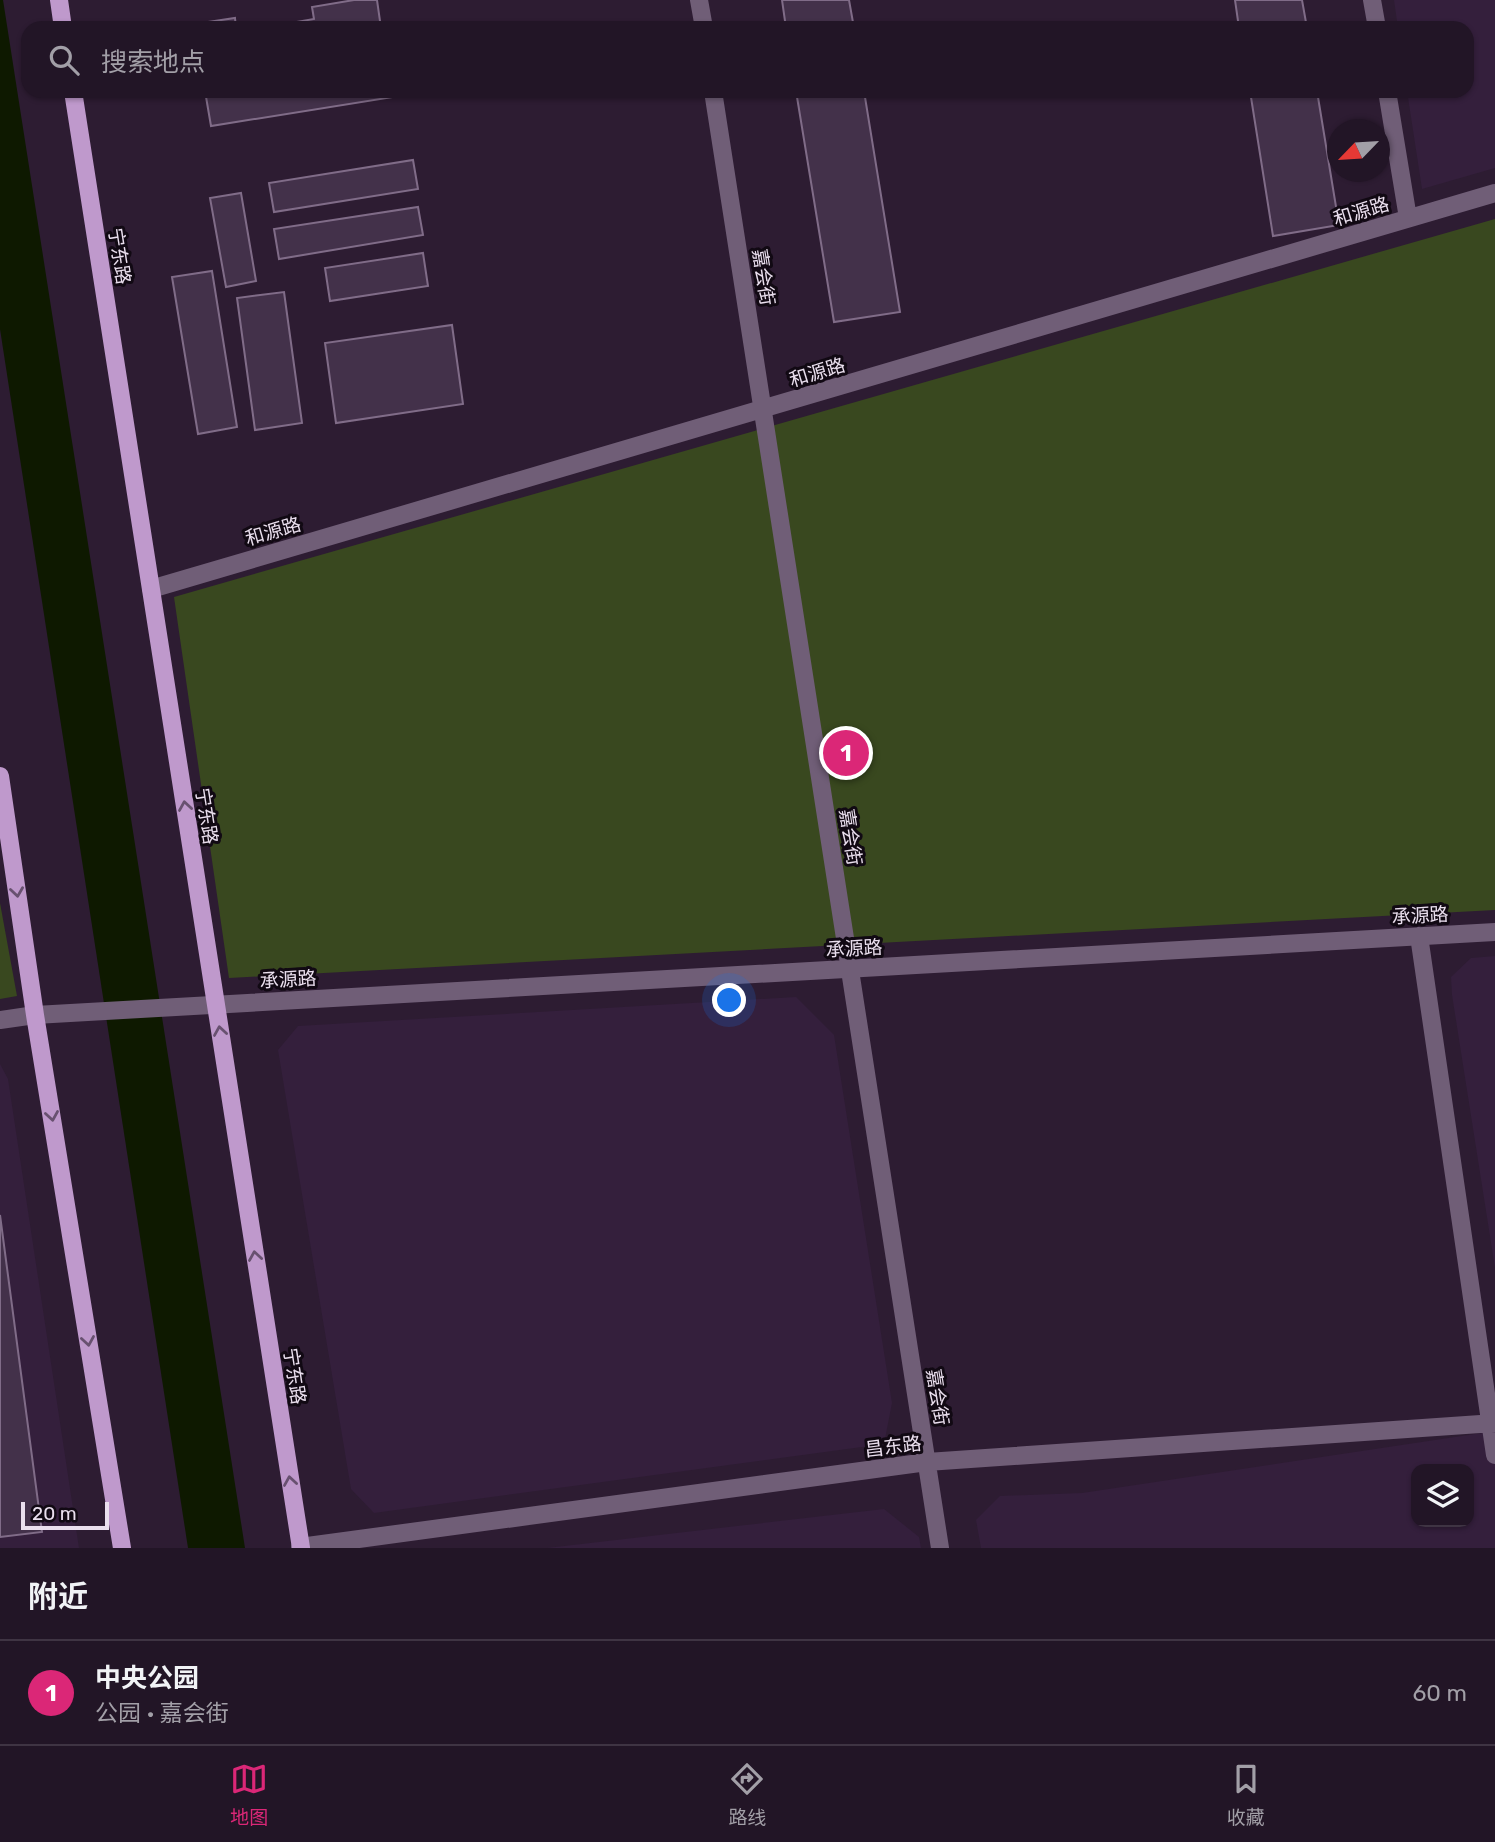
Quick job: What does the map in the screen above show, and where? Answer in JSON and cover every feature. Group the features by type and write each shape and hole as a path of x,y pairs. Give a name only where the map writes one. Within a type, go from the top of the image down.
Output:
{"main road":[{"path":"59,0 62,21"},
{"name":"宁东路","path":"74,98 300,1547"},
{"path":"0,776 35,1015 122,1548"}],"street":[{"path":"699,0 703,21"},
{"path":"1372,0 1376,21"},
{"name":"嘉会街","path":"714,98 940,1548"},
{"path":"1388,98 1408,218"},
{"name":"和源路","path":"151,589 1495,193"},
{"name":"承源路","path":"0,1020 35,1015 216,1004 1495,932"},
{"path":"1419,936 1493,1423 1495,1455"},
{"name":"昌东路","path":"300,1547 927,1462 1493,1423"}],"shaded area":[{"path":"0,0 3,0 245,1548 188,1548 0,329"},
{"path":"1394,0 1495,0 1495,168 1422,189 1408,98 1474,98 1474,21 1397,21"},
{"path":"1495,956 1495,1268 1451,977 1471,958"},
{"path":"796,997 834,1035 892,1403 884,1444 374,1513 351,1489 278,1050 298,1026"},
{"path":"0,1064 8,1079 79,1548 0,1548"},
{"path":"1495,1431 1495,1548 981,1548 976,1520 1000,1496 1082,1493"},
{"path":"884,1509 919,1537 921,1548 547,1548"}],"green space":[{"path":"1495,219 1495,910 229,978 174,597"},
{"path":"0,903 17,996 0,999"}],"building":[{"path":"354,0 377,0 380,21 302,21 314,19 312,7"},
{"path":"782,0 849,0 853,21 785,21"},
{"path":"1235,0 1302,0 1306,21 1238,21"},
{"path":"235,18 235,21 214,21"},
{"path":"206,98 387,98 211,126"},
{"path":"797,98 865,98 900,312 834,322"},
{"path":"1251,98 1318,98 1327,152 1327,182 1332,182 1339,225 1273,236"},
{"path":"413,160 418,189 274,212 269,183"},
{"path":"241,193 256,281 226,287 210,198"},
{"path":"418,207 423,235 279,259 274,229"},
{"path":"423,253 428,286 330,301 325,268"},
{"path":"212,271 237,427 198,434 172,277"},
{"path":"284,292 302,423 255,430 237,298"},
{"path":"452,325 463,404 336,423 325,343"},
{"path":"0,1215 42,1532 0,1537"}],"place":[{"name":"中央公园","path":"846,753"}]}
